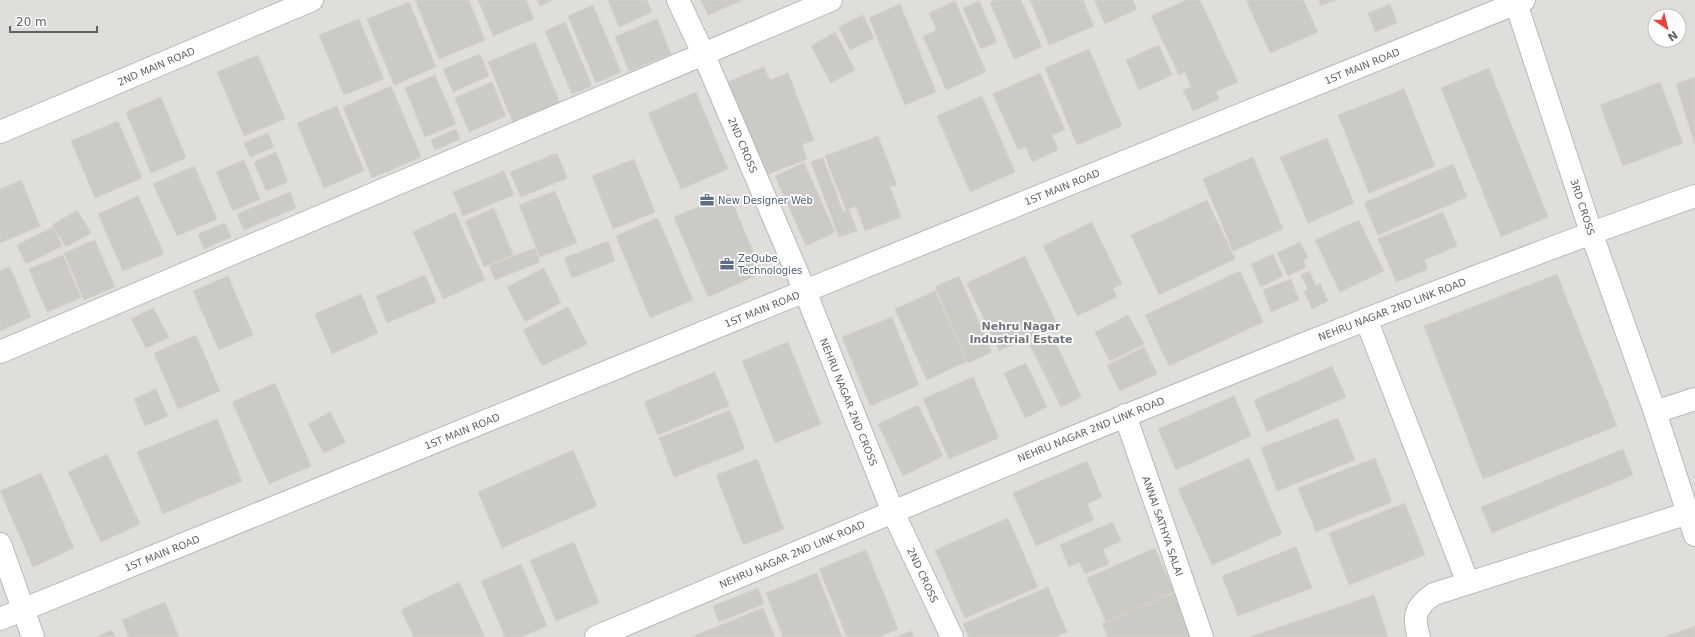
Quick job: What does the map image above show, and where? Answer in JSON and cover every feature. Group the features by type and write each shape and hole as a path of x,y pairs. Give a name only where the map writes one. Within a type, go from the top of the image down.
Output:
{"street":[{"name":"2ND MAIN ROAD","path":"0,132 312,0"},
{"name":"2ND CROSS","path":"678,0 703,53 805,291"},
{"path":"0,352 703,53 832,0"},
{"name":"3RD CROSS","path":"1518,1 1591,232 1691,512 1695,535"},
{"name":"1ST MAIN ROAD","path":"0,619 1518,1"},
{"name":"NEHRU NAGAR 2ND LINK ROAD","path":"596,637 1125,415 1366,319 1591,232 1695,196"},
{"name":"NEHRU NAGAR 2ND CROSS","path":"805,291 894,512"},
{"path":"1366,319 1468,583"},
{"path":"1655,412 1695,399"},
{"name":"ANNAI SATHYA SALAI","path":"1125,415 1202,637"},
{"name":"2ND CROSS","path":"894,512 952,637"},
{"path":"1419,637 1415,626 1415,616 1424,600 1434,594 1691,512"},
{"path":"0,544 24,610 32,637"}],"shaded area":[{"name":"Nehru Nagar Industrial Estate","path":"0,0 1695,0 1695,637 0,637"}],"building":[{"path":"415,0 469,0 485,40 439,59"},
{"path":"478,0 526,0 534,19 493,36"},
{"path":"537,0 553,0 540,6"},
{"path":"608,0 647,0 652,12 619,27"},
{"path":"701,0 743,0 708,15"},
{"path":"995,0 1021,0 1042,47 1014,59 990,2"},
{"path":"1030,0 1083,0 1094,26 1049,45"},
{"path":"1094,0 1133,0 1137,9 1105,24"},
{"path":"1186,0 1200,0 1238,82 1216,92 1219,99 1193,111 1183,90 1191,87 1185,72 1179,75 1151,16"},
{"path":"1246,0 1303,0 1318,32 1270,53"},
{"path":"1319,0 1336,0 1321,6"},
{"path":"955,1 986,72 946,90 923,36 937,30 929,13"},
{"path":"979,1 997,42 981,49 963,8"},
{"path":"409,2 436,67 394,85 367,19"},
{"path":"900,4 936,92 905,105 869,18"},
{"path":"1390,4 1397,23 1375,32 1368,13"},
{"path":"593,5 621,72 596,83 568,16"},
{"path":"863,15 874,38 850,50 839,27"},
{"path":"359,19 384,79 344,95 319,35"},
{"path":"657,19 671,54 629,71 615,37"},
{"path":"565,22 592,86 572,94 545,31"},
{"path":"835,32 855,70 831,83 811,46"},
{"path":"535,42 560,103 513,123 488,62"},
{"path":"1159,45 1172,75 1139,90 1126,60"},
{"path":"1089,49 1122,126 1077,145 1045,68"},
{"path":"480,54 489,76 453,92 443,69"},
{"path":"258,55 285,119 244,136 217,72"},
{"path":"764,67 770,80 788,73 814,140 802,145 807,159 766,175 727,82"},
{"path":"1489,68 1548,217 1501,237 1441,88"},
{"path":"1040,73 1065,130 1052,135 1058,150 1032,162 1026,147 1018,150 993,94"},
{"path":"435,75 456,124 425,137 405,88"},
{"path":"1695,77 1695,145 1676,84"},
{"path":"492,82 506,116 469,132 455,98"},
{"path":"1660,82 1683,143 1623,166 1600,105"},
{"path":"391,86 421,157 372,178 343,107"},
{"path":"1404,89 1435,166 1369,193 1338,115"},
{"path":"696,92 728,169 681,189 648,113"},
{"path":"982,96 1015,172 970,192 937,116"},
{"path":"161,97 186,158 151,173 126,112"},
{"path":"337,106 364,171 324,188 297,123"},
{"path":"118,121 142,178 95,198 71,141"},
{"path":"456,129 460,139 435,150 431,140"},
{"path":"268,133 274,147 250,157 244,143"},
{"path":"878,136 897,185 890,187 901,217 865,231 856,206 846,210 825,156"},
{"path":"1327,138 1354,203 1308,223 1280,157"},
{"path":"276,152 288,182 266,191 254,162"},
{"path":"557,153 567,178 521,197 510,172"},
{"path":"1253,157 1283,229 1233,251 1203,179"},
{"path":"823,158 843,212 849,210 857,231 839,237 811,162"},
{"path":"634,159 655,212 613,229 592,176"},
{"path":"244,160 260,199 233,211 216,172"},
{"path":"804,163 835,232 806,246 775,176"},
{"path":"1453,164 1467,197 1378,235 1364,203"},
{"path":"194,166 217,219 177,236 153,184"},
{"path":"504,171 514,195 463,216 453,192"},
{"path":"21,180 40,226 0,243 0,189"},
{"path":"555,191 577,243 540,257 519,205"},
{"path":"290,192 296,208 244,230 237,214"},
{"path":"729,194 762,273 708,297 674,217"},
{"path":"138,196 164,254 123,271 98,214"},
{"path":"1207,200 1235,259 1159,295 1131,235"},
{"path":"494,208 513,255 484,267 465,221"},
{"path":"77,210 91,233 66,247 52,225"},
{"path":"455,212 485,280 443,299 413,232"},
{"path":"1443,212 1457,246 1424,260 1428,269 1396,282 1378,239"},
{"path":"658,218 693,300 650,318 616,236"},
{"path":"1359,220 1384,271 1340,292 1315,240"},
{"path":"1092,222 1122,284 1113,288 1117,297 1077,316 1043,246"},
{"path":"225,223 231,237 204,249 198,234"},
{"path":"53,227 62,246 26,264 17,245"},
{"path":"95,240 115,287 84,300 64,253"},
{"path":"608,241 615,261 572,278 564,258"},
{"path":"1300,242 1308,258 1303,260 1306,267 1288,276 1277,253"},
{"path":"535,248 540,262 495,280 489,266"},
{"path":"1273,254 1283,276 1261,287 1251,264"},
{"path":"63,255 81,298 47,312 29,269"},
{"path":"1025,256 1057,324 999,351 967,283"},
{"path":"10,267 31,317 0,331 0,271"},
{"path":"544,268 561,303 525,322 507,287"},
{"path":"1240,271 1263,322 1169,366 1145,315"},
{"path":"1309,271 1316,286 1320,283 1328,301 1312,309 1304,291 1308,290 1301,275"},
{"path":"1557,274 1617,426 1483,479 1424,326"},
{"path":"425,275 436,302 387,323 376,296"},
{"path":"228,276 253,335 219,350 193,291"},
{"path":"959,276 992,352 968,363 935,287"},
{"path":"1291,279 1299,300 1271,312 1263,290"},
{"path":"935,291 967,361 927,380 895,309"},
{"path":"361,294 378,333 332,354 315,314"},
{"path":"568,307 587,344 542,366 523,330"},
{"path":"153,308 169,337 146,348 131,319"},
{"path":"1128,315 1144,344 1110,361 1095,332"},
{"path":"892,317 919,385 870,406 842,337"},
{"path":"196,335 220,391 178,409 154,353"},
{"path":"1052,335 1081,397 1061,407 1030,345"},
{"path":"788,342 821,424 775,443 742,361"},
{"path":"1144,347 1157,374 1120,391 1107,365"},
{"path":"1026,363 1047,407 1025,418 1004,373"},
{"path":"1332,366 1346,397 1267,432 1254,400"},
{"path":"715,372 729,406 658,435 644,402"},
{"path":"973,377 999,438 949,459 923,399"},
{"path":"275,383 311,466 269,484 232,402"},
{"path":"156,389 168,416 145,426 134,399"},
{"path":"1234,396 1251,436 1176,470 1158,429"},
{"path":"918,405 943,456 903,476 878,424"},
{"path":"730,410 745,449 674,477 659,438"},
{"path":"330,412 346,442 324,453 308,424"},
{"path":"1338,418 1355,460 1277,491 1261,448"},
{"path":"217,419 242,481 163,514 137,452"},
{"path":"1623,449 1633,475 1492,533 1481,507"},
{"path":"573,450 597,506 502,548 478,492"},
{"path":"107,454 140,524 101,542 68,472"},
{"path":"1249,458 1282,534 1212,565 1178,489"},
{"path":"1375,458 1392,502 1316,532 1298,488"},
{"path":"757,459 784,529 743,545 716,475"},
{"path":"1087,461 1102,497 1087,504 1094,520 1036,546 1013,493"},
{"path":"41,473 74,548 33,567 0,491"},
{"path":"1405,503 1425,555 1349,585 1329,533"},
{"path":"1008,518 1038,587 965,618 935,550"},
{"path":"1112,522 1121,541 1103,549 1109,564 1085,574 1079,562 1069,567 1060,545"},
{"path":"574,542 599,603 556,621 530,560"},
{"path":"1296,547 1312,588 1238,616 1222,576"},
{"path":"1155,548 1174,592 1106,622 1087,578"},
{"path":"866,550 898,629 879,637 847,637 819,569"},
{"path":"521,564 547,626 521,637 505,637 481,581"},
{"path":"817,573 842,637 783,637 766,593"},
{"path":"459,582 485,637 414,637 401,610"},
{"path":"1048,587 1067,632 1055,637 969,637 963,624"},
{"path":"758,588 764,604 719,622 713,606"},
{"path":"1176,592 1193,637 1108,637 1102,624"},
{"path":"1374,595 1388,637 1250,637"},
{"path":"165,602 179,637 129,637 122,620"},
{"path":"763,608 775,637 691,637"},
{"path":"1695,626 1695,637 1664,637"},
{"path":"112,630 116,637 96,637"},
{"path":"911,631 914,637 895,637"}],"place":[{"name":"New Designer Web","path":"707,200"},
{"name":"ZeQube Technologies","path":"727,264"}],"district":[{"name":"Nehru Nagar Industrial Estate","path":"1021,332"}]}
